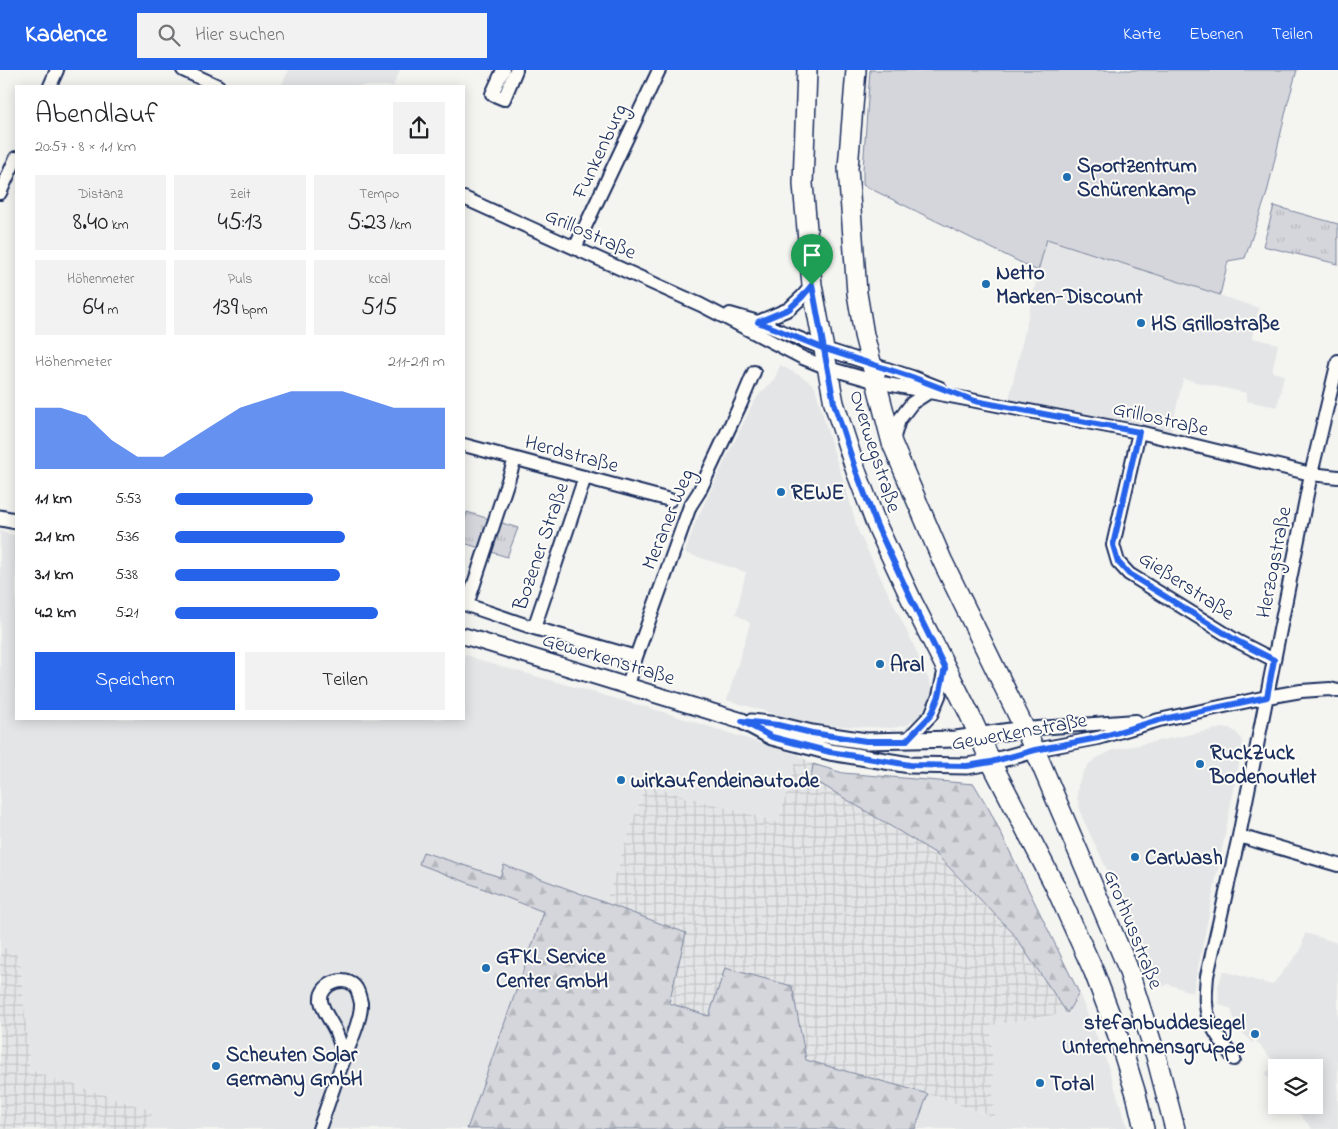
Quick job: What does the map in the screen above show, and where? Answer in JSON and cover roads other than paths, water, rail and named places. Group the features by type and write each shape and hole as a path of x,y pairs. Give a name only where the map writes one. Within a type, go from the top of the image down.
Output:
{"main road":[{"name":"Overwegstraße","path":"807,70 803,184 812,285 834,403 856,471 877,526 991,762"},
{"name":"Overwegstraße","path":"856,70 848,168 857,292 864,335 877,382 881,405 892,443 942,560 1035,750"},
{"name":"Grothusstraße","path":"1035,750 1127,966 1156,1056 1175,1129"},
{"path":"991,762 1055,886 1094,972 1120,1042 1136,1094 1144,1129"}],"street":[{"path":"50,85 57,70"},
{"path":"183,70 213,85"},
{"path":"503,70 492,94 504,99 516,70"},
{"name":"Funkenburg","path":"575,248 659,70"},
{"path":"0,193 15,160"},
{"name":"Grillostraße","path":"465,198 701,305 803,358 828,368 877,382 1139,432 1311,474 1338,477"},
{"path":"758,322 789,309 812,285"},
{"name":"Grillostraße","path":"701,305 758,322 825,349 912,377 975,401"},
{"name":"Herzogstraße","path":"1234,1059 1213,1028 1208,1017 1206,999 1207,976 1239,836 1311,474 1338,361"},
{"name":"Meraner Weg","path":"628,686 636,657 690,506 720,447 754,372"},
{"path":"892,443 899,420 912,403 929,392"},
{"name":"Gießerstraße","path":"1139,432 1113,545 1118,562 1129,574 1237,641 1274,660"},
{"name":"Herdstraße","path":"465,444 670,500"},
{"path":"465,605 515,459"},
{"name":"Bozener Straße","path":"534,628 585,477"},
{"name":"Gewerkenstraße","path":"465,605 534,628 636,657"},
{"name":"Gewerkenstraße","path":"465,636 742,721 778,725 812,733 866,741 956,739 1024,729 1159,720"},
{"path":"906,741 931,715 939,696 945,668"},
{"name":"Gewerkenstraße","path":"742,721 772,737 830,752 910,765 967,766 1098,738 1159,720 1267,697 1301,691 1330,689 1338,691"},
{"path":"1239,836 1338,865"},
{"path":"319,1129 352,1039 361,1003 357,988 350,982 341,980 333,982 326,988 321,999 322,1006 336,1032 344,1057"}],"place":[{"name":"Sportzentrum Schürenkamp","path":"1067,177"},
{"name":"Netto Marken-Discount","path":"986,284"},
{"name":"HS Grillostraße","path":"1141,323"},
{"name":"REWE","path":"781,492"},
{"name":"Aral","path":"880,664"},
{"name":"RuckZuck Bodenoutlet","path":"1200,764"},
{"name":"wirkaufendeinauto.de","path":"621,780"},
{"name":"CarWash","path":"1135,857"},
{"name":"GFKL Service Center GmbH","path":"486,968"},
{"name":"stefanbuddesiegel Unternehmensgruppe","path":"1255,1034"},
{"name":"Scheuten Solar Germany GmbH","path":"216,1066"},
{"name":"Total","path":"1040,1083"}]}
